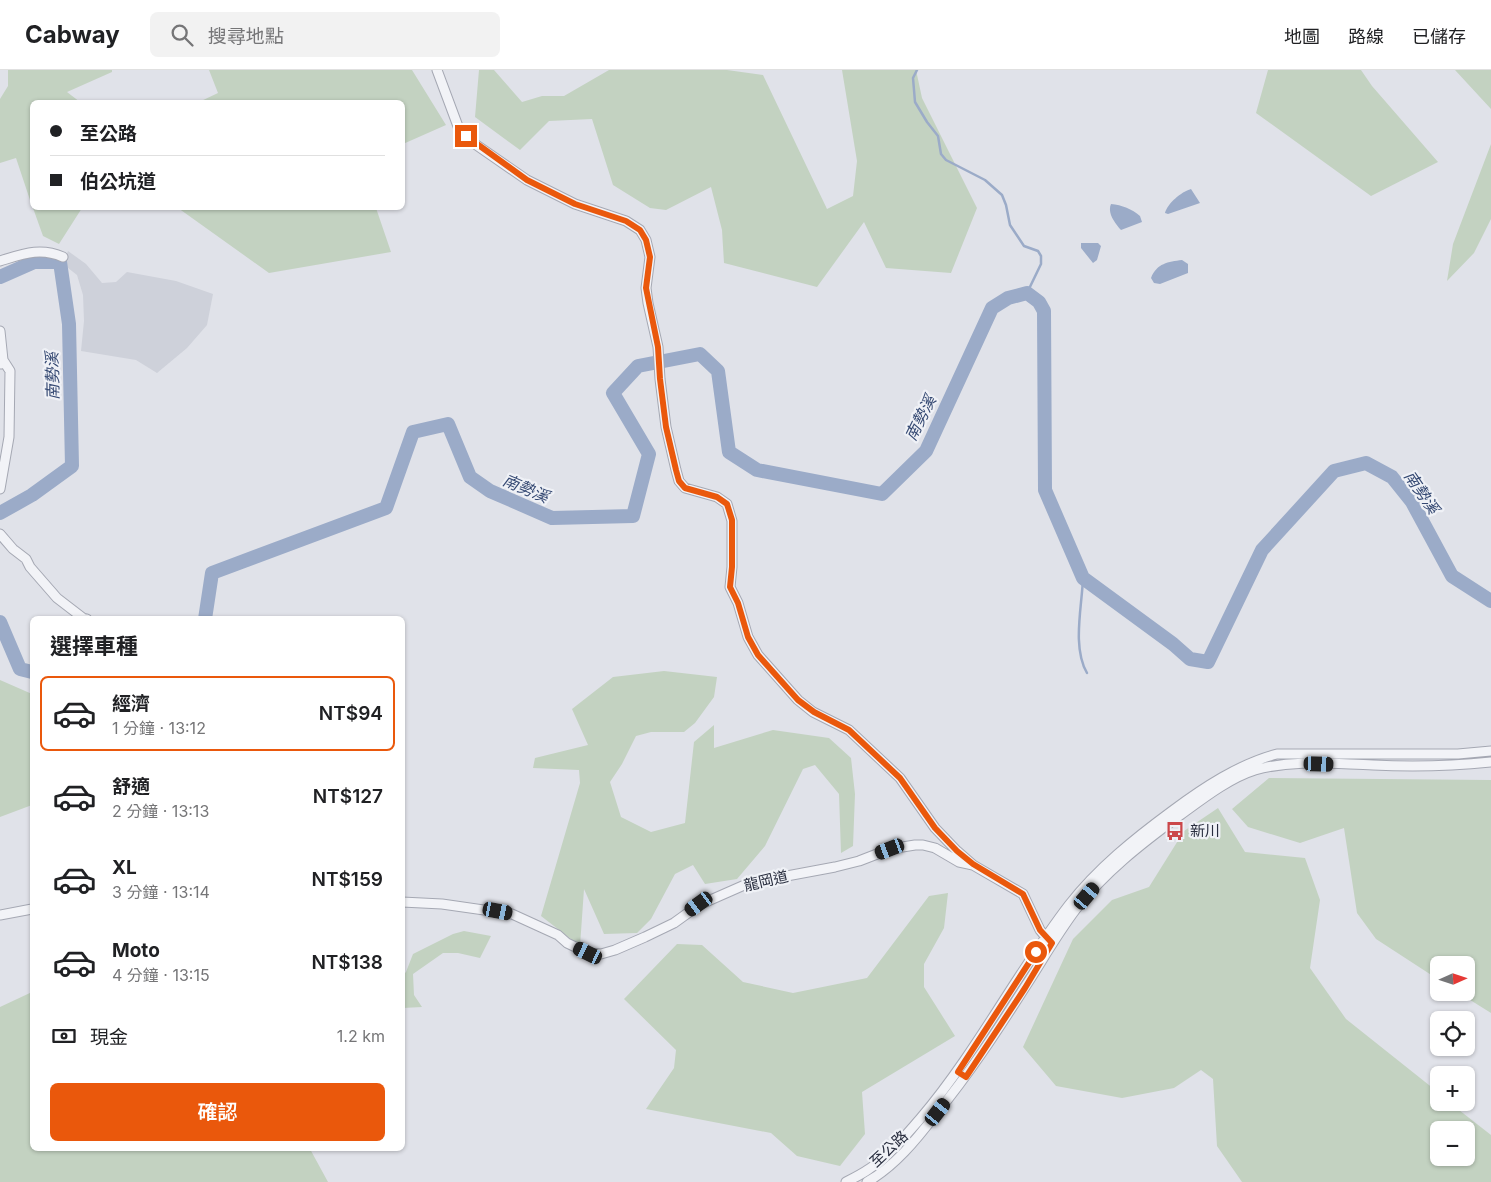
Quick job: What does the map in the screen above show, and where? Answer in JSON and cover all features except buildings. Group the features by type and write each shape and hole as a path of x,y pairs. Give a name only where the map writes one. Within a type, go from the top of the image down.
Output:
{"street":[{"path":"437,70 459,129 475,144 527,180 575,204 626,221 640,230 646,240 650,257 646,288 658,347 666,427 679,481 685,488 717,497 727,504 732,520 730,587 738,603 748,637 758,655 798,700 814,712 849,730 900,778 935,828 957,851 973,864"},
{"path":"0,261 31,252 52,252 63,257"},
{"path":"0,331 1,363 10,371 9,437 0,489"},
{"path":"0,534 13,549 26,559 30,567 58,598 80,616"},
{"path":"1049,940 1092,877 1129,844 1191,797 1259,759 1277,754 1458,754 1491,751"},
{"path":"1049,940 1098,882 1125,858 1196,804 1246,774 1277,765 1302,763 1406,766 1464,765 1491,762"},
{"name":"龍岡道","path":"405,902 442,904 512,914 558,935 568,944 588,953 601,954 652,934 674,923 699,904 749,883 835,868 890,849 915,845 934,848 959,862 973,864 1023,894 1040,930 1049,940"},
{"path":"0,915 30,909"},
{"name":"至公路","path":"867,1182 878,1176 908,1149 962,1074 1049,940"},
{"name":"至公路","path":"846,1182 870,1168 900,1142 962,1074"},
{"path":"900,1142 908,1149"}],"shaded area":[{"path":"68,251 86,264 102,283 116,282 127,272 176,281 213,294 207,325 187,348 157,373 136,360 81,351 84,321 83,295 77,275 63,264"}],"green space":[{"path":"8,70 112,70 112,72 67,92 77,100 30,100 30,200 16,158 0,163 0,99 8,86"},
{"path":"209,70 412,70 446,125 405,143 405,100 203,100 218,93"},
{"path":"479,70 494,70 522,102 542,96 564,96 609,70 727,70 763,75 827,209 853,196 857,161 842,70 916,70 922,98 977,208 951,273 886,268 864,222 817,287 724,263 722,230 711,187 666,210 650,208 613,185 592,119 549,121 520,150 475,117"},
{"path":"1268,70 1361,70 1372,86 1438,162 1371,196 1256,113"},
{"path":"1455,70 1491,70 1491,109"},
{"path":"1491,144 1491,219 1474,253 1447,281 1453,244"},
{"path":"34,210 81,210 59,244 43,236"},
{"path":"181,210 377,210 391,252 269,273"},
{"path":"664,671 717,677 714,697 695,723 684,732 651,732 636,736 622,764 610,782 621,817 651,832 685,823 694,742 714,725 714,748 773,730 829,738 851,758 855,794 853,846 841,853 839,794 815,765 803,769 765,846 737,879 705,884 693,865 675,874 651,919 637,933 604,934 584,889 580,946 541,916 580,783 579,770 533,768 535,758 588,745 572,709 613,677"},
{"path":"0,680 30,693 30,806 0,817"},
{"path":"1269,778 1491,780 1491,1013 1472,1001 1475,1001 1475,956 1430,956 1430,974 1376,939 1357,913 1344,828 1300,843 1248,827 1232,809"},
{"path":"1218,808 1245,852 1305,858 1320,900 1310,968 1346,1019 1430,1086 1430,1111 1460,1111 1473,1121 1430,1121 1430,1166 1475,1166 1475,1123 1491,1135 1491,1182 1242,1182 1217,1146 1213,1079 1201,1070 1174,1088 1122,1098 1056,1086 1023,1047 1073,939 1112,900 1149,887 1184,831"},
{"path":"948,893 944,928 924,964 924,987 955,1036 862,1092 865,1134 840,1166 797,1156 771,1133 646,1109 674,1068 676,1050 624,999 677,944 702,945 743,982 793,993 867,978 929,896"},
{"path":"464,931 491,936 480,958 458,953 443,953 413,974 414,995 422,1007 405,1008 405,973 413,954 453,934"},
{"path":"30,993 30,1151 311,1151 328,1182 0,1182 0,1007"}],"water":[{"path":"1191,189 1200,203 1168,214 1165,213 1175,198"},
{"path":"1111,204 1123,206 1134,211 1140,216 1142,222 1121,230 1111,214"},
{"path":"1081,243 1098,243 1101,246 1097,260 1093,263 1081,248"},
{"path":"1182,260 1188,264 1188,273 1160,284 1154,283 1151,278 1156,269 1168,263"}],"waterway":[{"path":"917,70 913,78 915,102 938,136 941,154 946,160 985,180 1002,195 1010,225 1024,246 1038,251 1041,256 1041,264 1027,293"},
{"name":"南勢溪","path":"0,277 34,262 60,262 69,324 72,466 32,495 0,513"},
{"name":"南勢溪","path":"205,616 212,573 386,508 413,432 448,424 470,477 490,491 552,518 633,516 649,454 613,393 638,366 700,354 718,371 729,452 757,470 882,494 926,451 992,308 1008,298 1027,293 1039,302 1044,311 1045,490 1083,578 1173,644 1190,659 1208,662 1262,550 1334,471 1366,463 1392,477 1412,502 1452,576 1491,601"},
{"path":"1083,578 1079,639 1082,663 1087,673"},
{"name":"南勢溪","path":"0,622 20,669 30,672"}],"place":[{"name":"新川","path":"1175,831"}],"route":[{"path":"466,136 527,180 575,204 626,221 640,230 646,240 650,257 646,288 658,347 666,427 679,481 685,488 717,497 727,504 732,520 730,587 738,603 748,637 758,655 798,700 814,712 849,730 900,778 935,828 957,851 973,864 1023,894 1040,930 1052,943 1025,988 966,1077 958,1072 1036,952"}]}
